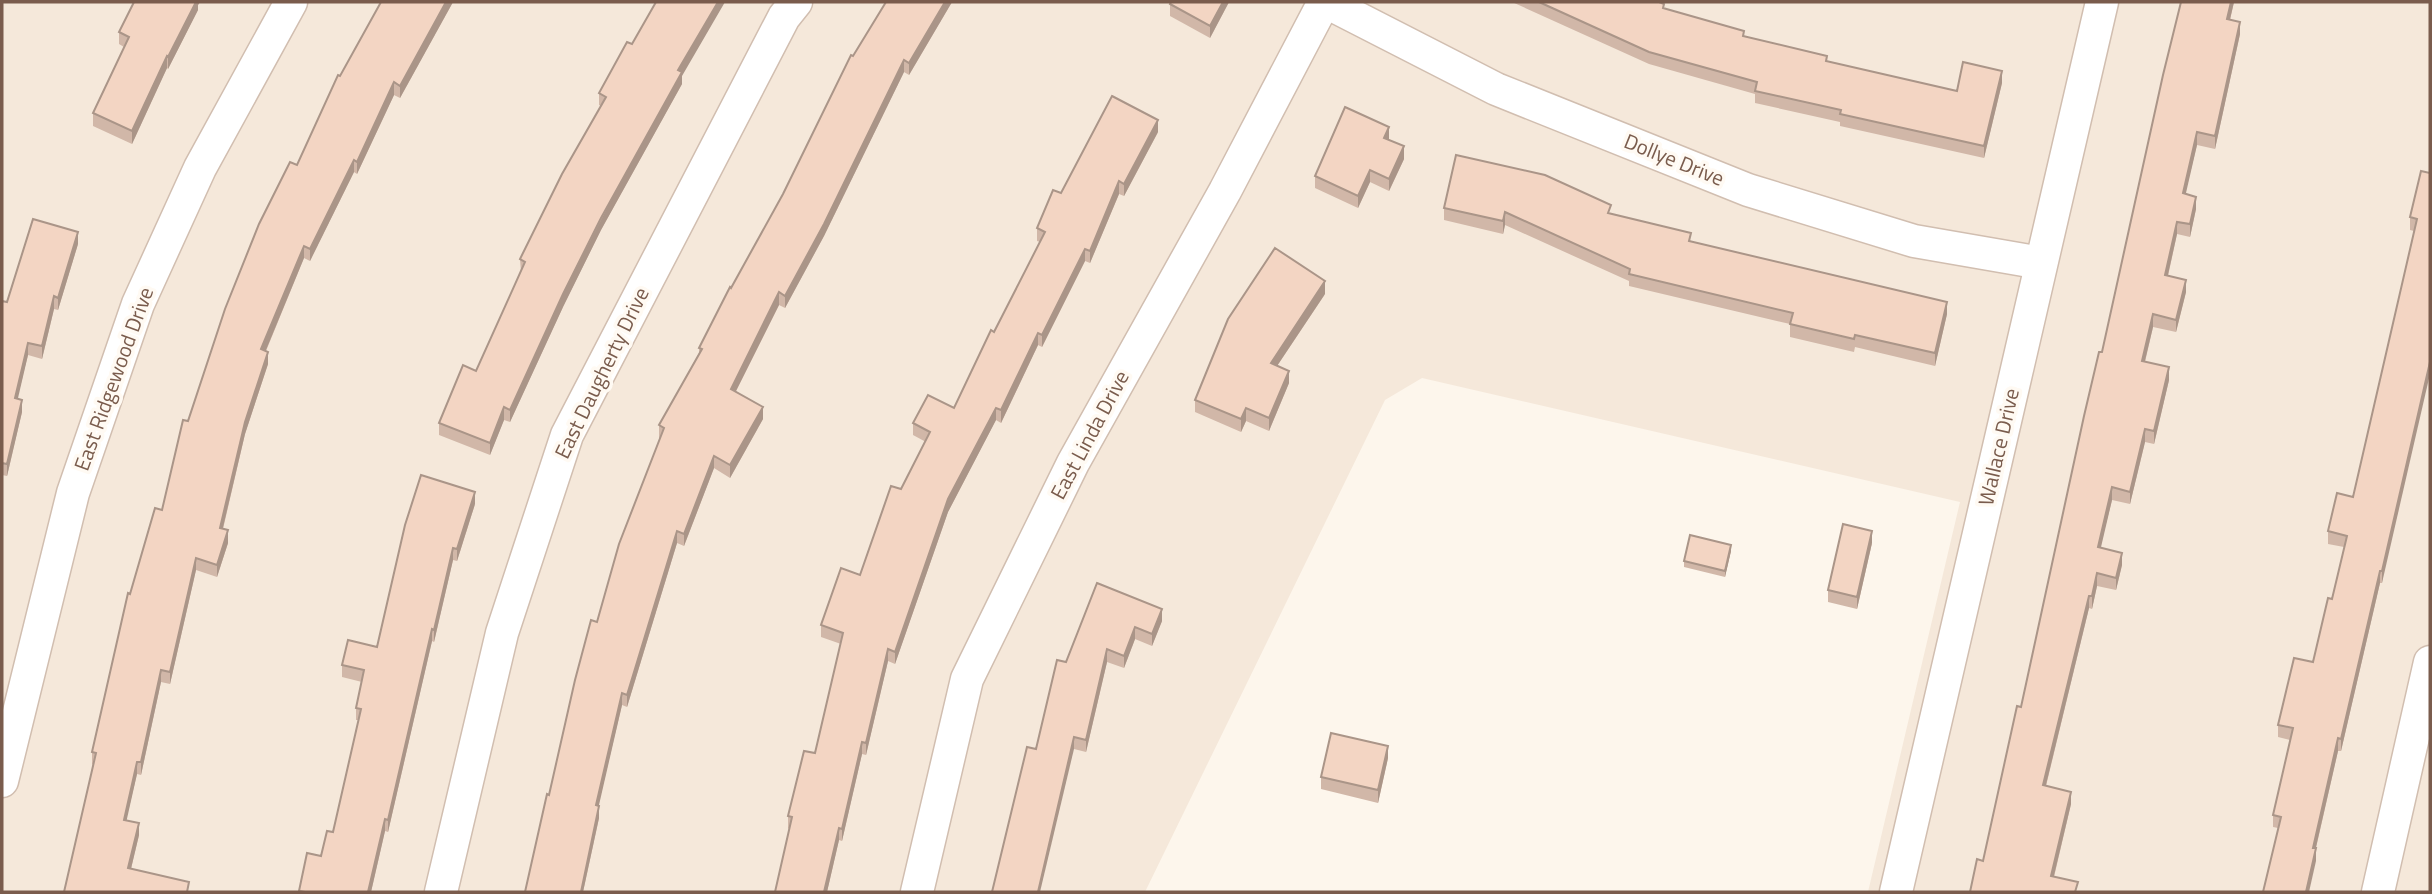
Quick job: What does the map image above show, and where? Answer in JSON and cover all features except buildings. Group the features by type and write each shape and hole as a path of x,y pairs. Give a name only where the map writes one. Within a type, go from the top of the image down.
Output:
{"street":[{"name":"East Ridgewood Drive","path":"2,781 73,493 138,304 200,168 291,2"},
{"name":"East Daugherty Drive","path":"440,892 502,633 567,435 784,17 796,2"},
{"name":"Dollye Drive","path":"1325,2 1496,89 1748,190 1914,241 2041,263"},
{"name":"East Linda Drive","path":"917,892 967,679 1073,463 1225,191 1325,2"},
{"name":"Wallace Drive","path":"1896,892 2102,2"},
{"path":"2378,892 2430,662"}],"shaded area":[{"path":"2,2 2430,2 2430,892 1868,892 1960,502 1422,378 1385,400 1145,892 2,892"}]}
